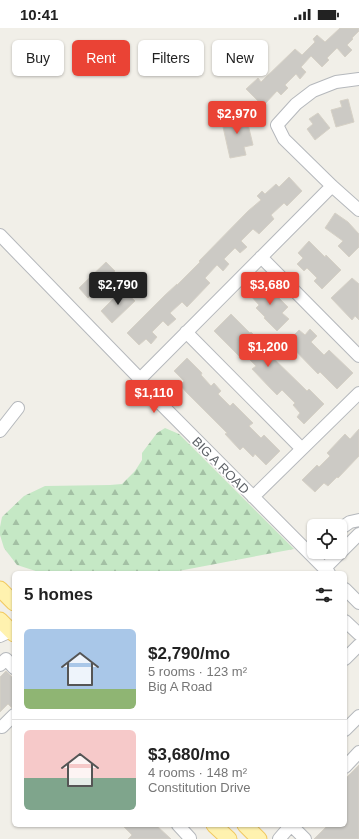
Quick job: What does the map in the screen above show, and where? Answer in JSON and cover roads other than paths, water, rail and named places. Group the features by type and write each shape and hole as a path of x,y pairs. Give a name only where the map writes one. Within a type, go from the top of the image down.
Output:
{"main road":[{"path":"0,589 12,601"},
{"path":"216,827 229,839"},
{"path":"247,827 259,839"}],"street":[{"path":"359,79 336,82 313,91 296,104 277,125 284,139 359,210"},
{"path":"140,379 332,186"},
{"name":"BIG A ROAD","path":"0,235 140,379 145,388 253,498 307,548"},
{"path":"261,257 359,356"},
{"path":"186,332 302,449"},
{"path":"253,498 359,393"},
{"path":"0,431 18,408"},
{"path":"347,524 359,520"},
{"path":"326,571 359,534"},
{"name":"BIG A ROAD","path":"318,559 326,571"},
{"path":"347,592 359,604"},
{"path":"347,623 359,634"},
{"path":"347,657 358,647"},
{"path":"0,665 6,659 12,666"},
{"path":"347,728 359,716"},
{"path":"2,727 12,717"},
{"path":"347,765 359,752"},
{"path":"180,827 190,839"},
{"path":"279,839 289,827"},
{"path":"293,827 305,839"}]}
